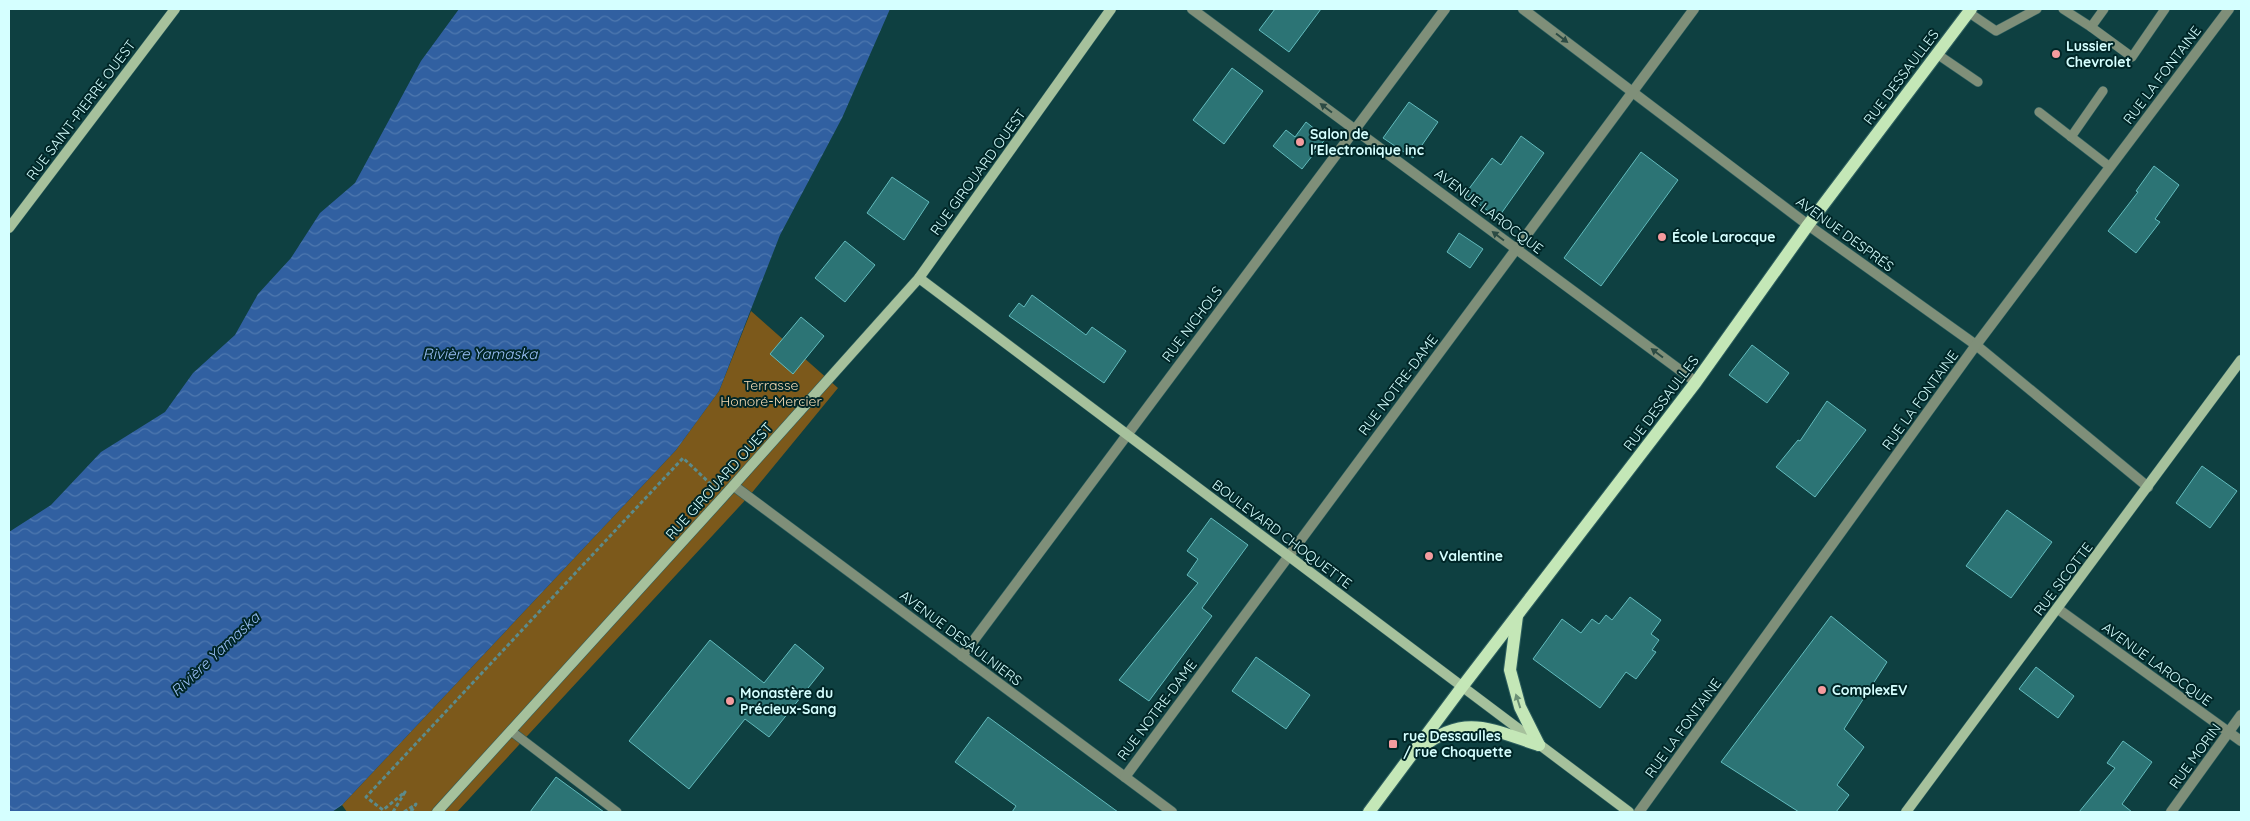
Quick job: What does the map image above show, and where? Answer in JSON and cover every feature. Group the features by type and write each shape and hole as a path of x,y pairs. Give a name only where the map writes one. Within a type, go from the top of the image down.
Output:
{"main road":[{"name":"RUE DESSAULLES","path":"1370,812 1462,687 1696,382 1808,225 1970,10"},
{"path":"1517,616 1510,670 1520,707 1539,744"},
{"path":"1411,756 1432,740 1454,729 1465,726 1479,726 1539,744"}],"street":[{"name":"RUE SAINT-PIERRE OUEST","path":"9,228 175,9"},
{"name":"RUE GIROUARD OUEST","path":"437,812 734,486 919,278 1111,9"},
{"name":"AVENUE LAROCQUE","path":"1192,9 1696,382"},
{"name":"RUE NICHOLS","path":"962,656 1445,9"},
{"name":"AVENUE DESPRÉS","path":"1523,9 1808,225 1976,345 2148,486"},
{"name":"RUE NOTRE-DAME","path":"1124,777 1694,9"},
{"name":"RUE LA FONTAINE","path":"1639,812 1976,345 2229,9"},
{"name":"BOULEVARD CHOQUETTE","path":"919,278 1629,812"},
{"name":"RUE SICOTTE","path":"1906,812 2241,360"},
{"name":"AVENUE DESAULNIERS","path":"734,486 1172,812"},
{"name":"AVENUE LAROCQUE","path":"2058,609 2241,741"},
{"name":"RUE MORIN","path":"2171,812 2241,715"}],"lane":[{"path":"1970,10 1996,31 2037,9"},
{"path":"2063,9 2132,57 2165,9"},
{"path":"2091,27 2104,9"},
{"path":"1937,54 1978,82"},
{"path":"2071,137 2103,90"},
{"path":"2040,112 2110,167"},
{"path":"511,731 617,812"}],"path":[{"path":"392,812 405,792 383,810 366,797 683,458 724,496"},
{"path":"404,812 416,804 411,812"}],"green space":[{"name":"Terrasse Honoré-Mercier","path":"751,311 838,388 750,495 457,812 347,812 342,805 676,450 719,391"}],"water":[{"name":"Rivière Yamaska","path":"459,9 890,9 842,118 780,235 719,391 676,450 342,805 332,812 9,812 9,532 51,505 101,452 165,412 193,373 235,335 258,294 291,258 320,213 355,183 421,61"}],"building":[{"path":"1275,9 1321,9 1289,52 1259,30"},
{"path":"1232,68 1263,91 1224,144 1193,120"},
{"path":"1409,102 1438,122 1413,158 1383,138"},
{"name":"Salon de l'Electronique inc","path":"1306,122 1326,138 1302,169 1273,146 1286,130 1295,137"},
{"path":"1521,136 1544,153 1498,218 1465,194 1492,158 1501,165"},
{"name":"École Larocque","path":"1641,152 1678,180 1601,286 1564,258"},
{"path":"2154,166 2179,185 2155,219 2160,222 2136,253 2108,231 2138,192 2136,191"},
{"path":"892,177 929,202 904,240 867,213"},
{"path":"1459,233 1483,249 1470,268 1447,252"},
{"path":"845,241 875,265 845,302 815,278"},
{"path":"1032,295 1086,335 1092,327 1126,351 1104,383 1009,316 1019,303 1024,307"},
{"path":"801,317 824,336 793,374 770,354"},
{"path":"1752,345 1789,373 1767,403 1729,375"},
{"path":"1827,401 1866,430 1815,497 1776,467 1798,440 1800,441"},
{"path":"2202,466 2237,491 2210,528 2176,503"},
{"path":"2007,510 2052,542 2011,598 1966,566"},
{"path":"1211,518 1248,545 1202,608 1212,616 1149,701 1119,680 1198,583 1187,575 1198,559 1187,551"},
{"path":"1630,597 1661,620 1651,634 1659,640 1652,650 1656,652 1636,679 1626,672 1600,708 1533,659 1562,619 1581,633 1592,619 1599,624 1606,615 1612,620"},
{"name":"ComplexEV","path":"1831,616 1887,662 1844,729 1864,747 1837,785 1849,795 1836,812 1799,812 1721,762"},
{"name":"Monastère du Précieux-Sang","path":"710,640 764,683 795,644 824,668 769,737 745,719 689,789 629,741"},
{"path":"1256,657 1310,695 1286,729 1232,691"},
{"path":"2036,667 2074,696 2058,718 2019,689"},
{"path":"988,717 1118,812 1012,812 1016,806 955,762"},
{"path":"2123,741 2152,762 2122,804 2132,812 2079,812 2115,768 2107,763"},
{"path":"556,777 604,812 530,812"}],"place":[{"name":"Lussier Chevrolet","path":"2056,54"},
{"name":"Salon de l'Electronique inc","path":"1300,142"},
{"name":"École Larocque","path":"1662,237"},
{"name":"Valentine","path":"1429,556"},
{"name":"ComplexEV","path":"1822,690"},
{"name":"Monastère du Précieux-Sang","path":"730,701"},
{"name":"rue Dessaulles / rue Choquette","path":"1393,744"}]}
